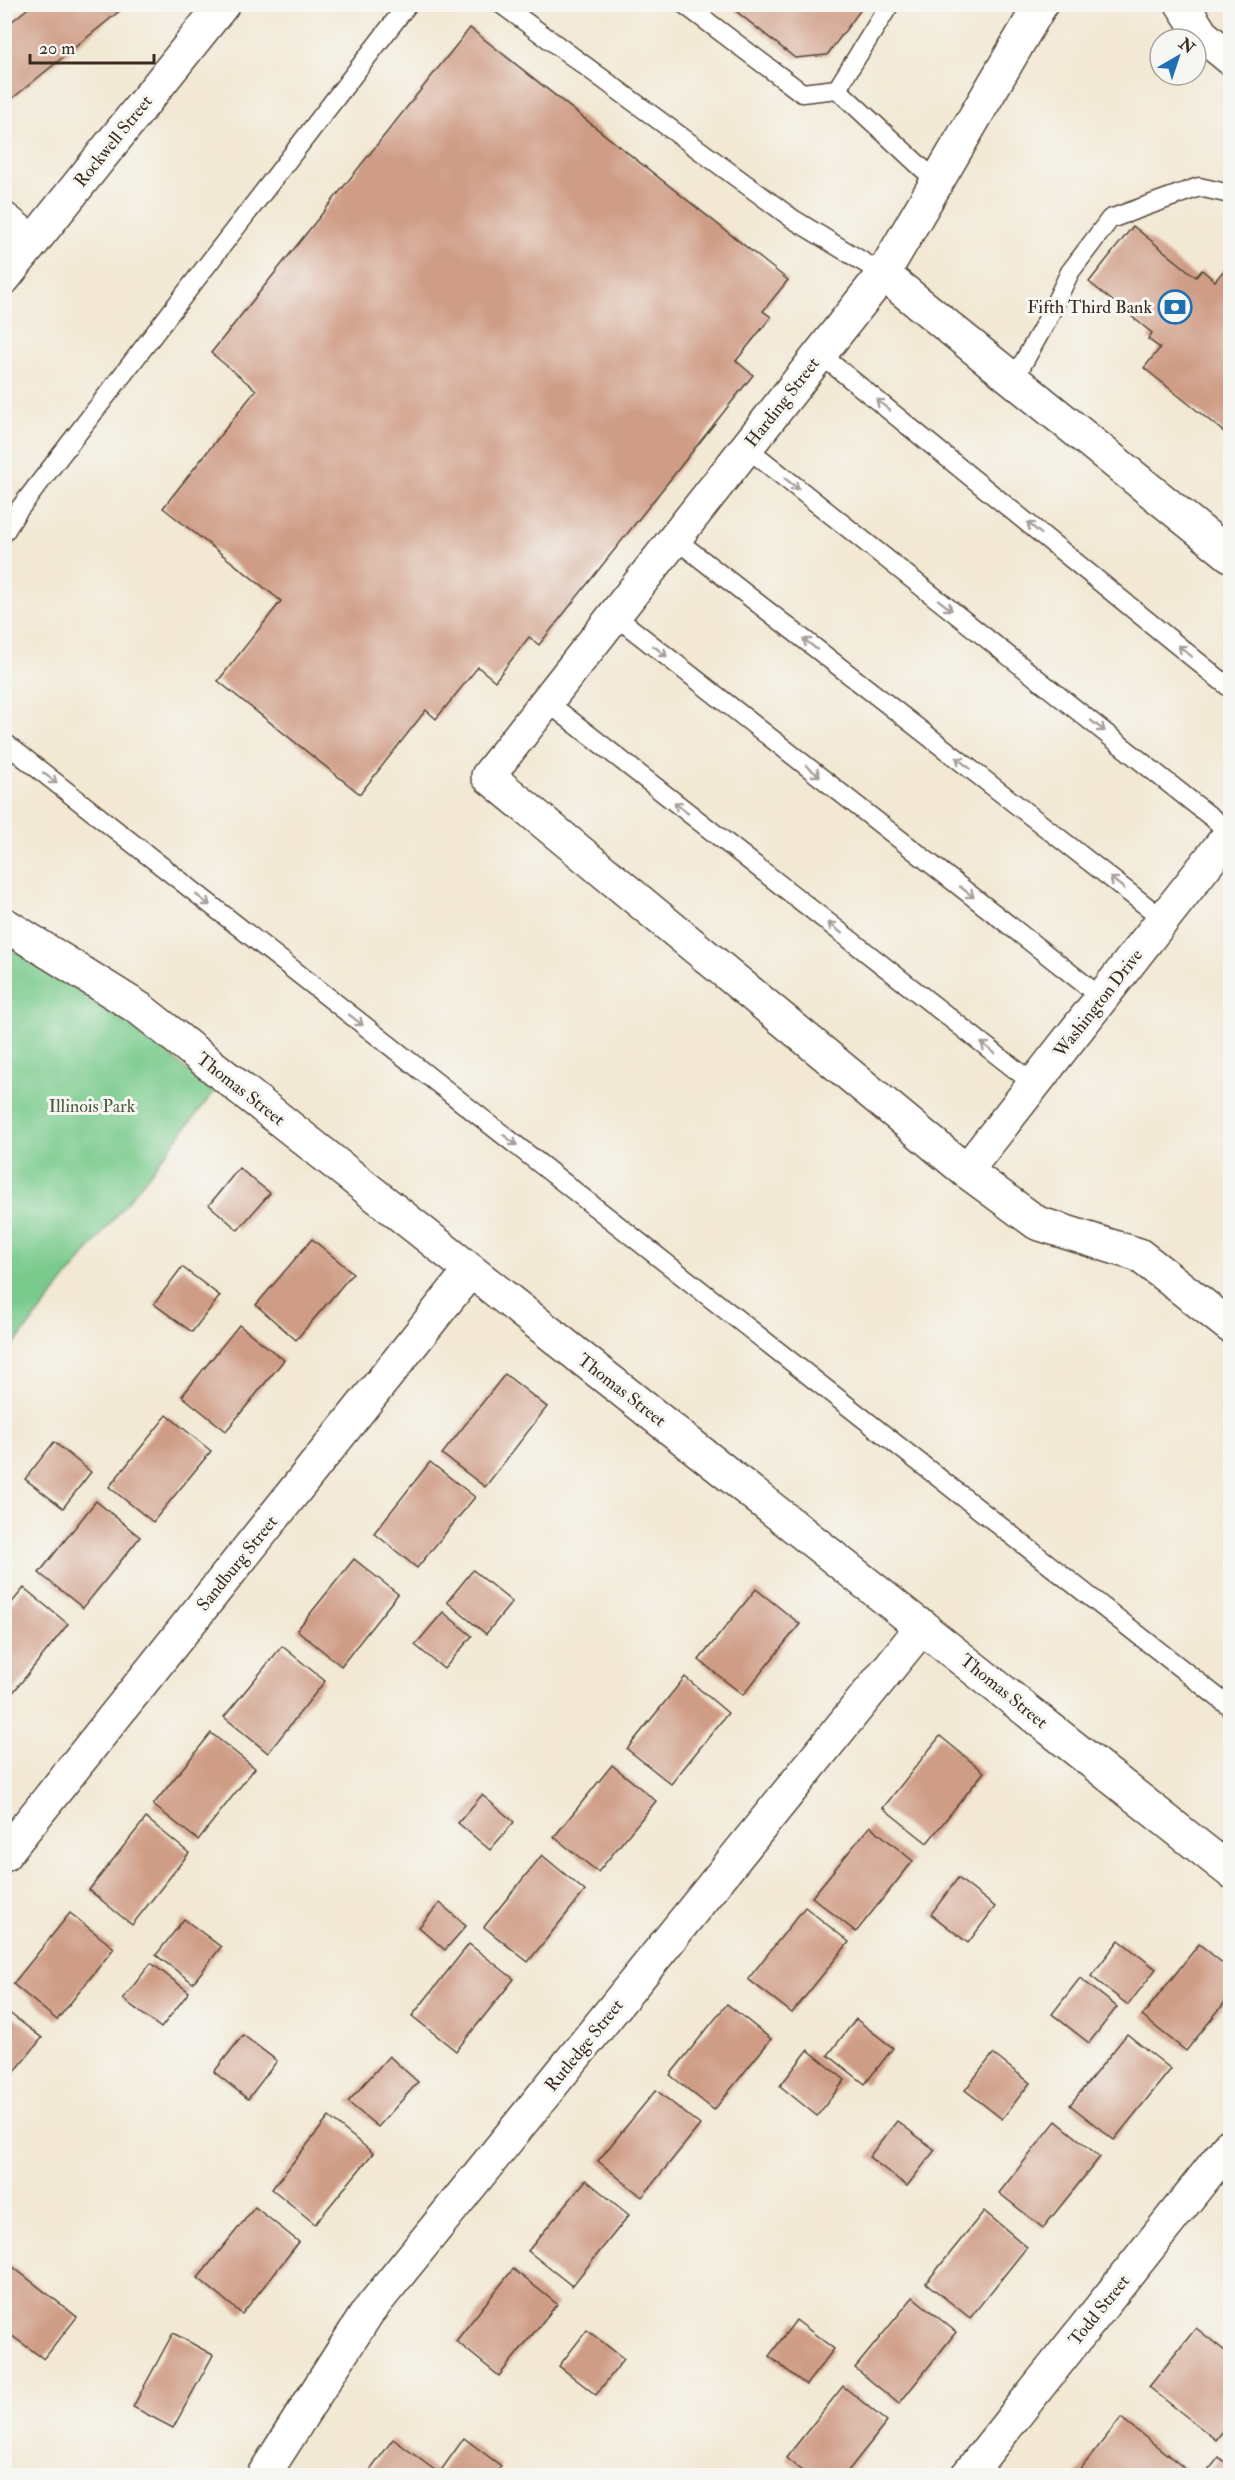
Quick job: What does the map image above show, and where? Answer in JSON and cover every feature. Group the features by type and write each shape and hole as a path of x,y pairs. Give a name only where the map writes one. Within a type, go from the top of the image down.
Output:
{"street":[{"name":"Rockwell Street","path":"4,278 223,4"},
{"name":"Harding Street","path":"966,1172 488,776 883,274 1041,4"},
{"path":"1182,4 1202,35 1230,58"},
{"path":"4,219 33,242"},
{"path":"883,274 1230,555"},
{"name":"Washington Drive","path":"966,1172 1230,833"},
{"name":"Thomas Street","path":"4,924 140,1009 1230,1871"},
{"path":"966,1172 1037,1223 1139,1255 1230,1326"},
{"name":"Sandburg Street","path":"4,1855 471,1271"},
{"name":"Rutledge Street","path":"263,2475 367,2313 923,1626"},
{"name":"Todd Street","path":"967,2475 1230,2145"}],"lane":[{"path":"4,533 17,512 408,4"},
{"path":"501,4 793,219 883,274"},
{"path":"684,4 802,93 837,89 937,182"},
{"path":"837,89 890,4"},
{"path":"1014,379 1046,322 1070,272 1110,219 1198,187 1230,194"},
{"path":"820,354 1230,688"},
{"path":"746,447 1230,833"},
{"path":"674,538 1163,919"},
{"path":"614,615 1102,998"},
{"path":"546,701 1034,1084"},
{"path":"4,742 1230,1707"}],"green space":[{"name":"Illinois Park","path":"5,944 78,987 131,1025 214,1092 5,1356"}],"building":[{"path":"33,4 128,4 13,98 4,87 4,28"},
{"path":"727,4 865,4 827,55 795,58"},
{"path":"470,28 788,280 763,311 771,317 736,361 753,375 539,645 529,637 495,681 478,667 436,719 426,710 360,794 218,681 281,601 163,508 256,390 211,353"},
{"name":"Fifth Third Bank","path":"1133,226 1196,277 1202,270 1215,281 1225,269 1230,274 1230,437 1144,368 1160,348 1148,339 1152,333 1089,282"},
{"path":"239,1168 270,1193 238,1230 209,1205"},
{"path":"312,1239 353,1273 296,1340 256,1305"},
{"path":"182,1267 220,1296 192,1332 154,1304"},
{"path":"239,1325 284,1360 226,1431 182,1396"},
{"path":"505,1374 547,1407 485,1487 442,1454"},
{"path":"167,1415 211,1451 153,1522 109,1487"},
{"path":"54,1442 91,1472 63,1508 25,1479"},
{"path":"430,1462 475,1497 417,1568 374,1533"},
{"path":"96,1501 140,1537 83,1608 39,1573"},
{"path":"354,1559 398,1594 341,1666 297,1630"},
{"path":"473,1570 512,1602 486,1634 447,1602"},
{"path":"24,1588 68,1624 11,1695 4,1690 4,1612"},
{"path":"756,1589 800,1624 743,1695 699,1660"},
{"path":"443,1612 472,1636 444,1669 415,1645"},
{"path":"282,1646 325,1681 268,1753 224,1717"},
{"path":"685,1677 728,1713 671,1784 627,1749"},
{"path":"211,1733 255,1768 198,1840 153,1805"},
{"path":"940,1736 984,1772 927,1843 883,1808"},
{"path":"612,1765 656,1801 598,1872 554,1837"},
{"path":"482,1795 514,1822 490,1850 458,1823"},
{"path":"146,1818 189,1853 132,1925 89,1890"},
{"path":"870,1826 913,1861 856,1932 812,1897"},
{"path":"542,1855 585,1891 528,1962 484,1927"},
{"path":"958,1878 995,1907 968,1943 931,1914"},
{"path":"440,1903 466,1926 445,1950 419,1927"},
{"path":"805,1907 849,1942 792,2013 748,1979"},
{"path":"70,1913 114,1948 57,2020 13,1984"},
{"path":"184,1919 221,1947 193,1983 156,1955"},
{"path":"1119,1940 1156,1969 1128,2005 1091,1976"},
{"path":"469,1944 514,1979 456,2051 412,2016"},
{"path":"1199,1944 1230,1969 1230,1996 1186,2051 1142,2016"},
{"path":"151,1963 189,1992 161,2028 123,1999"},
{"path":"1080,1978 1117,2007 1089,2043 1052,2014"},
{"path":"727,2004 771,2039 714,2110 670,2075"},
{"path":"4,2009 42,2038 4,2085"},
{"path":"856,2019 893,2048 865,2084 828,2055"},
{"path":"1127,2034 1171,2069 1114,2140 1070,2105"},
{"path":"243,2035 277,2061 248,2099 214,2072"},
{"path":"808,2050 845,2080 817,2116 780,2086"},
{"path":"993,2054 1030,2083 1002,2119 965,2090"},
{"path":"389,2056 418,2082 378,2127 348,2102"},
{"path":"656,2090 700,2125 642,2197 598,2161"},
{"path":"329,2117 373,2153 315,2224 272,2189"},
{"path":"897,2121 935,2150 907,2186 869,2157"},
{"path":"1056,2121 1100,2157 1043,2228 999,2193"},
{"path":"586,2180 629,2215 572,2286 528,2251"},
{"path":"255,2207 299,2242 242,2314 198,2278"},
{"path":"984,2211 1027,2247 970,2318 926,2283"},
{"path":"4,2260 77,2317 44,2359 4,2330"},
{"path":"513,2269 557,2304 499,2376 456,2341"},
{"path":"913,2297 956,2332 899,2404 855,2368"},
{"path":"796,2320 834,2349 806,2385 769,2356"},
{"path":"1196,2328 1230,2355 1230,2422 1216,2440 1149,2387"},
{"path":"587,2330 624,2359 596,2395 559,2366"},
{"path":"173,2333 213,2355 173,2428 133,2407"},
{"path":"843,2386 887,2422 844,2476 808,2476 786,2458"},
{"path":"1121,2418 1188,2471 1185,2476 1075,2476"},
{"path":"464,2438 501,2466 494,2476 437,2476"},
{"path":"393,2439 436,2471 433,2476 366,2476"},
{"path":"1219,2457 1230,2467 1230,2476 1204,2476"}],"place":[{"name":"Fifth Third Bank","path":"1175,307"}]}
